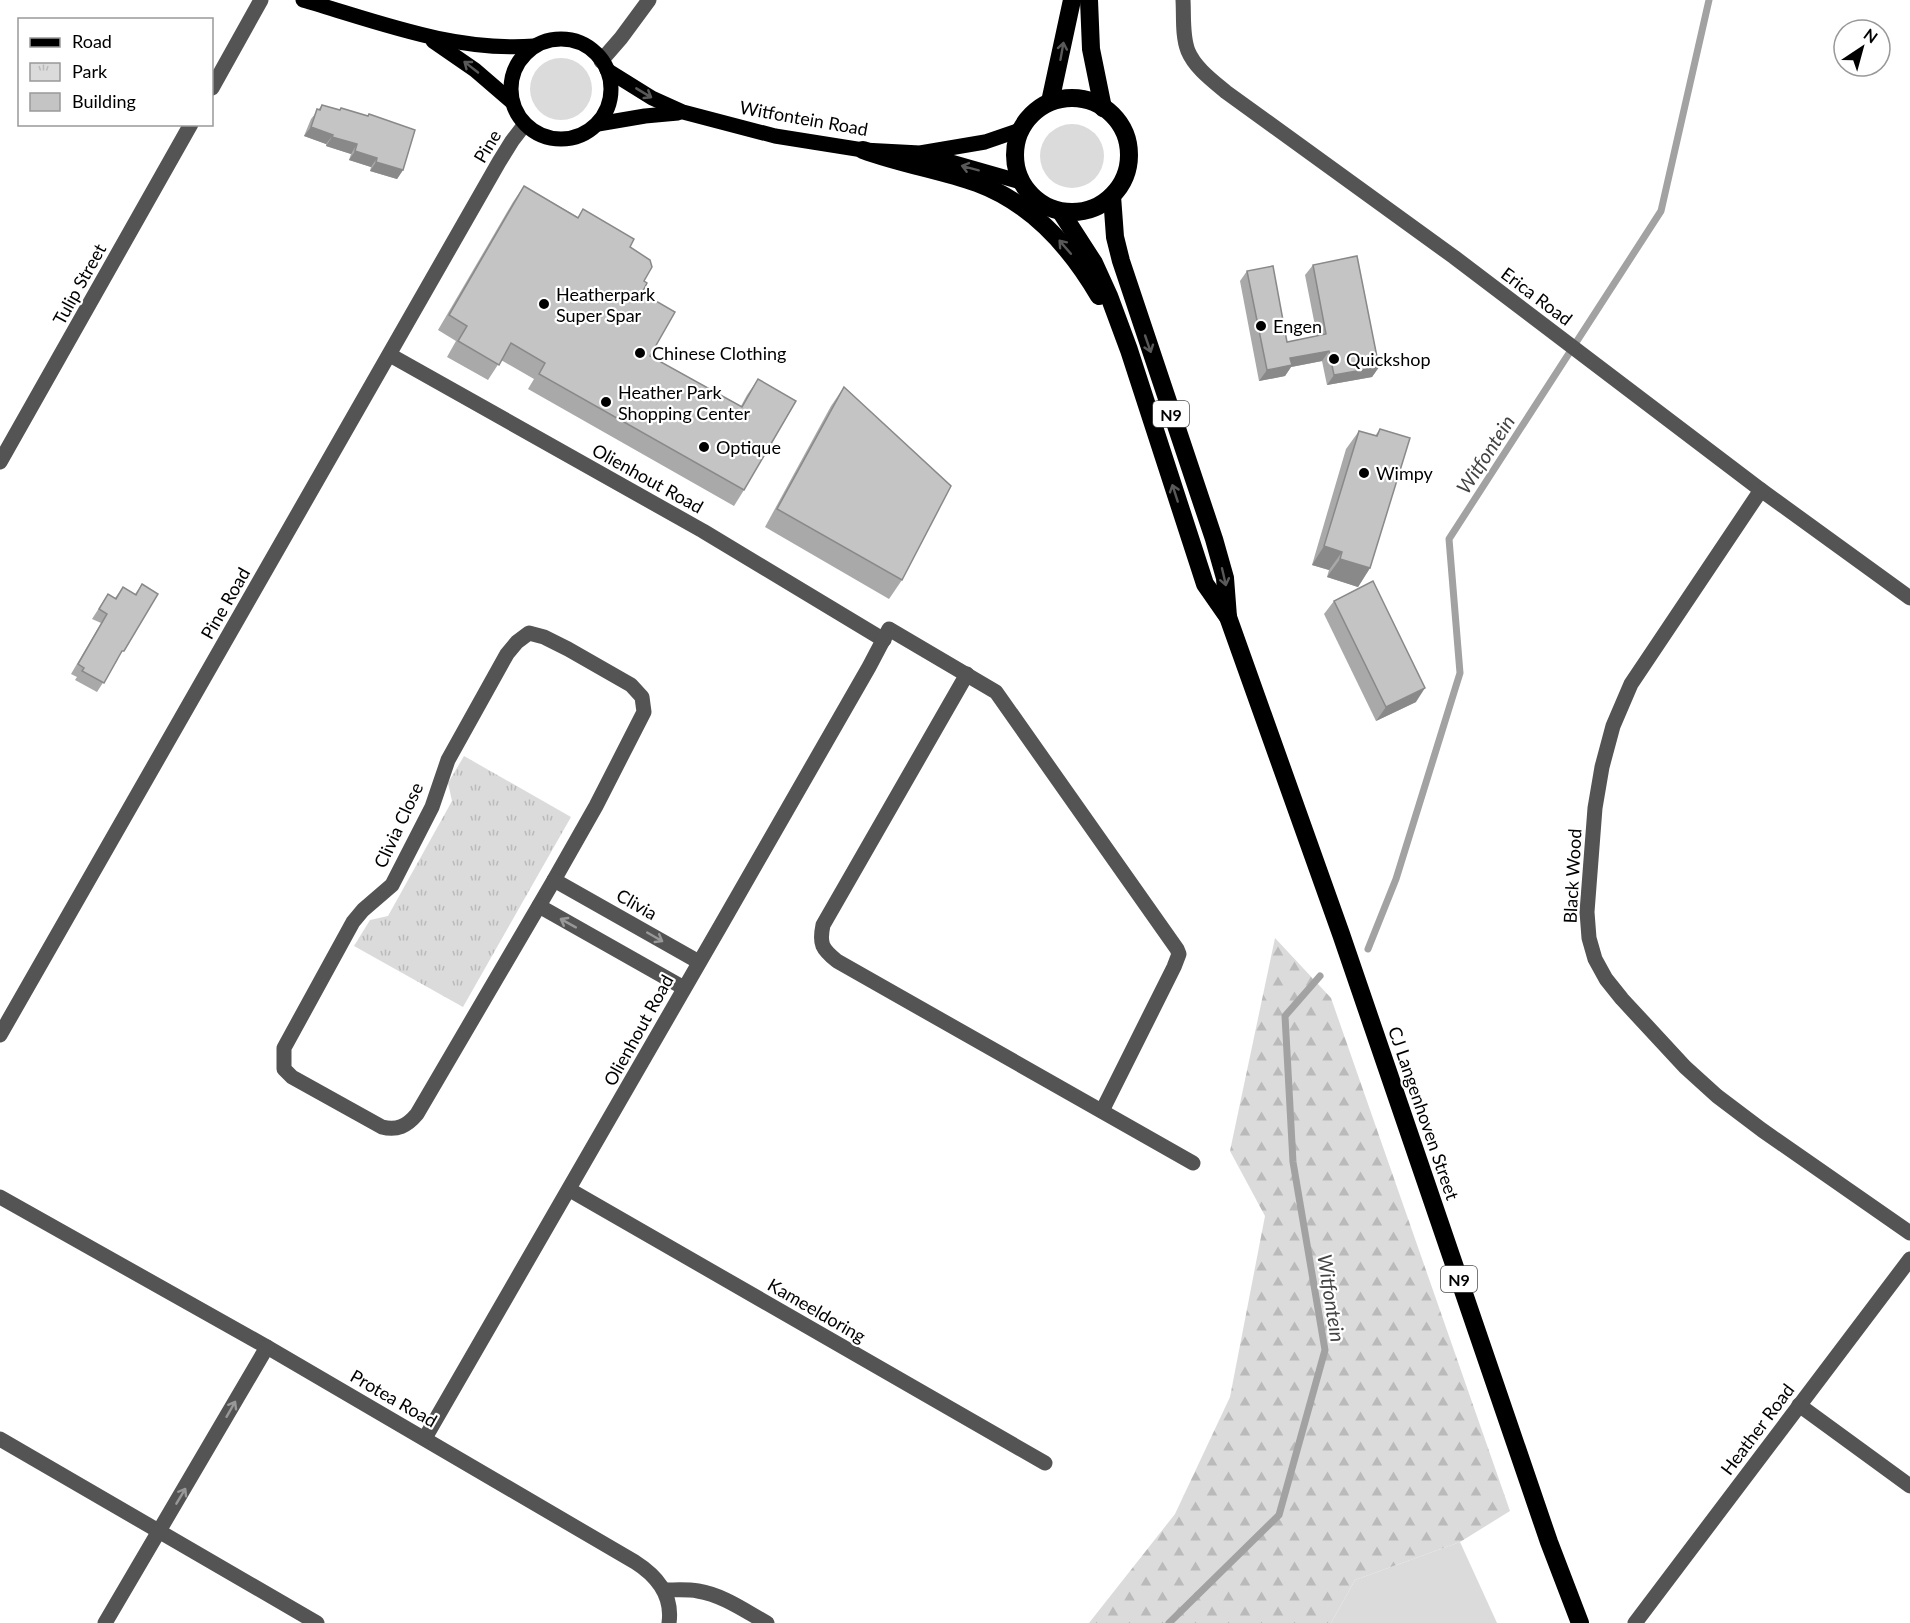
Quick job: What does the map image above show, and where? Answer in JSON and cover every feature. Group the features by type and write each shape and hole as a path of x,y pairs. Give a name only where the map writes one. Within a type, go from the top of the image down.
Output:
{"highway":[{"path":"1050,102 1072,0"},
{"path":"1089,0 1091,49 1103,108"},
{"path":"1060,99 1082,99 1103,108 1110,112 1122,128 1129,147 1123,182 1112,196 1094,208 1083,212 1062,212 1038,201 1031,196 1021,182 1016,170 1014,156 1020,130 1029,117 1050,102 1060,99"},
{"path":"863,150 891,160 978,183 1029,213 1058,239 1083,270 1129,351"},
{"name":"CJ Langenhoven Street","path":"1112,196 1115,237 1121,261 1214,539 1225,578 1228,617 1341,934 1549,1542 1580,1623"},
{"name":"CJ Langenhoven Street","path":"1062,212 1099,273 1129,351 1205,584 1228,617"}],"main road":[{"path":"303,0 428,37 486,46 511,48 534,46"},
{"path":"428,37 475,70 511,101"},
{"path":"549,40 571,40 591,50 604,65 611,88 610,99 607,111 598,124 581,135 565,139 547,138 525,124 511,101 511,83 518,65 528,50 534,46 549,40"},
{"name":"Witfontein Road","path":"604,65 652,98 683,112 775,136 863,150 920,153 978,144 1020,130"},
{"name":"Witfontein Road","path":"598,124 683,112"},
{"name":"Witfontein Road","path":"920,153 1021,182"}],"street":[{"path":"213,86 261,0"},
{"name":"Erica Road","path":"1183,0 1188,51 1197,65 1226,92 1454,257 1761,490 1910,598"},
{"path":"604,65 645,4"},
{"name":"Pine","path":"484,190 512,141 525,124"},
{"name":"Tulip Street","path":"0,462 190,126"},
{"name":"Pine Road","path":"0,1035 484,190"},
{"name":"Olienhout Road","path":"390,355 887,635 570,1190 425,1438"},
{"name":"Black Wood","path":"1761,490 1631,684 1613,726 1602,767 1595,808 1587,912 1589,938 1595,959 1606,979 1685,1067 1717,1096 1762,1130 1910,1233"},
{"name":"Clivia Close","path":"529,633 544,637 568,649 631,685 642,697 644,705 642,719 539,906 417,1114 410,1122 392,1130 382,1128 299,1082 284,1069 285,1048 353,922 363,909 392,885 432,807 448,760 507,654 529,633"},
{"path":"887,635 967,674 988,686 1000,697 1178,949 1179,954 1174,967 1102,1111"},
{"path":"967,674 823,925 822,946 837,960 1193,1163"},
{"name":"Clivia","path":"554,880 699,962"},
{"path":"539,906 684,988"},
{"name":"Kameeldoring","path":"570,1190 1045,1463"},
{"name":"Protea Road","path":"0,1197 267,1347 635,1562 650,1572 665,1590"},
{"name":"Heather Road","path":"1635,1623 1910,1258"},
{"path":"105,1623 267,1347"},
{"path":"1799,1405 1910,1486"},
{"path":"0,1439 317,1623"},
{"path":"669,1623 665,1590 698,1591 713,1595 766,1623"}],"green space":[{"path":"555,58 567,58 583,67 590,77 592,89 590,101 583,111 567,120 555,120 544,115 535,106 530,95 530,83 535,72 544,63"},
{"path":"1066,124 1078,124 1095,133 1102,144 1104,156 1102,168 1095,179 1078,188 1066,188 1054,183 1045,174 1040,162 1040,150 1045,138 1054,129"},
{"path":"464,756 571,817 463,1007 354,946 370,920 388,916 452,801 448,783"},
{"path":"1275,938 1331,998 1510,1511 1460,1542 1355,1580 1331,1623 1089,1623 1175,1514 1230,1397 1265,1216 1230,1151"},
{"path":"1460,1542 1497,1623 1331,1623 1355,1580"}],"building":[{"path":"322,105 368,116 369,114 415,130 403,170 376,162 377,158 355,151 357,144 332,137 333,135 311,127 317,109 320,110"},
{"path":"524,186 578,218 583,209 634,239 630,247 650,260 652,267 644,281 647,283 642,293 675,312 650,356 742,407 758,379 796,401 744,490 539,374 545,363 511,343 499,365 458,341 467,326 449,315"},
{"path":"1357,256 1379,367 1334,375 1329,351 1290,358 1292,365 1267,370 1247,271 1273,266 1287,342 1326,334 1313,265"},
{"path":"844,387 951,486 902,580 777,509"},
{"path":"1380,429 1410,438 1370,568 1340,559 1342,552 1324,546 1359,431 1377,436"},
{"path":"1373,581 1425,688 1386,707 1334,601"},
{"path":"142,584 158,594 104,683 82,671 84,668 78,664 107,614 99,609 108,594 116,599 123,587 136,595"}],"waterway":[{"name":"Witfontein","path":"1368,949 1396,879 1460,673 1449,539 1661,211 1709,0"},
{"name":"Witfontein","path":"1169,1623 1279,1515 1325,1350 1293,1162 1285,1016 1320,976"}],"place":[{"name":"Heatherpark Super Spar","path":"544,304"},
{"name":"Engen","path":"1261,326"},
{"name":"Chinese Clothing","path":"640,353"},
{"name":"Quickshop","path":"1334,359"},
{"name":"Heather Park Shopping Center","path":"606,402"},
{"name":"Optique","path":"704,447"},
{"name":"Wimpy","path":"1364,473"}]}
